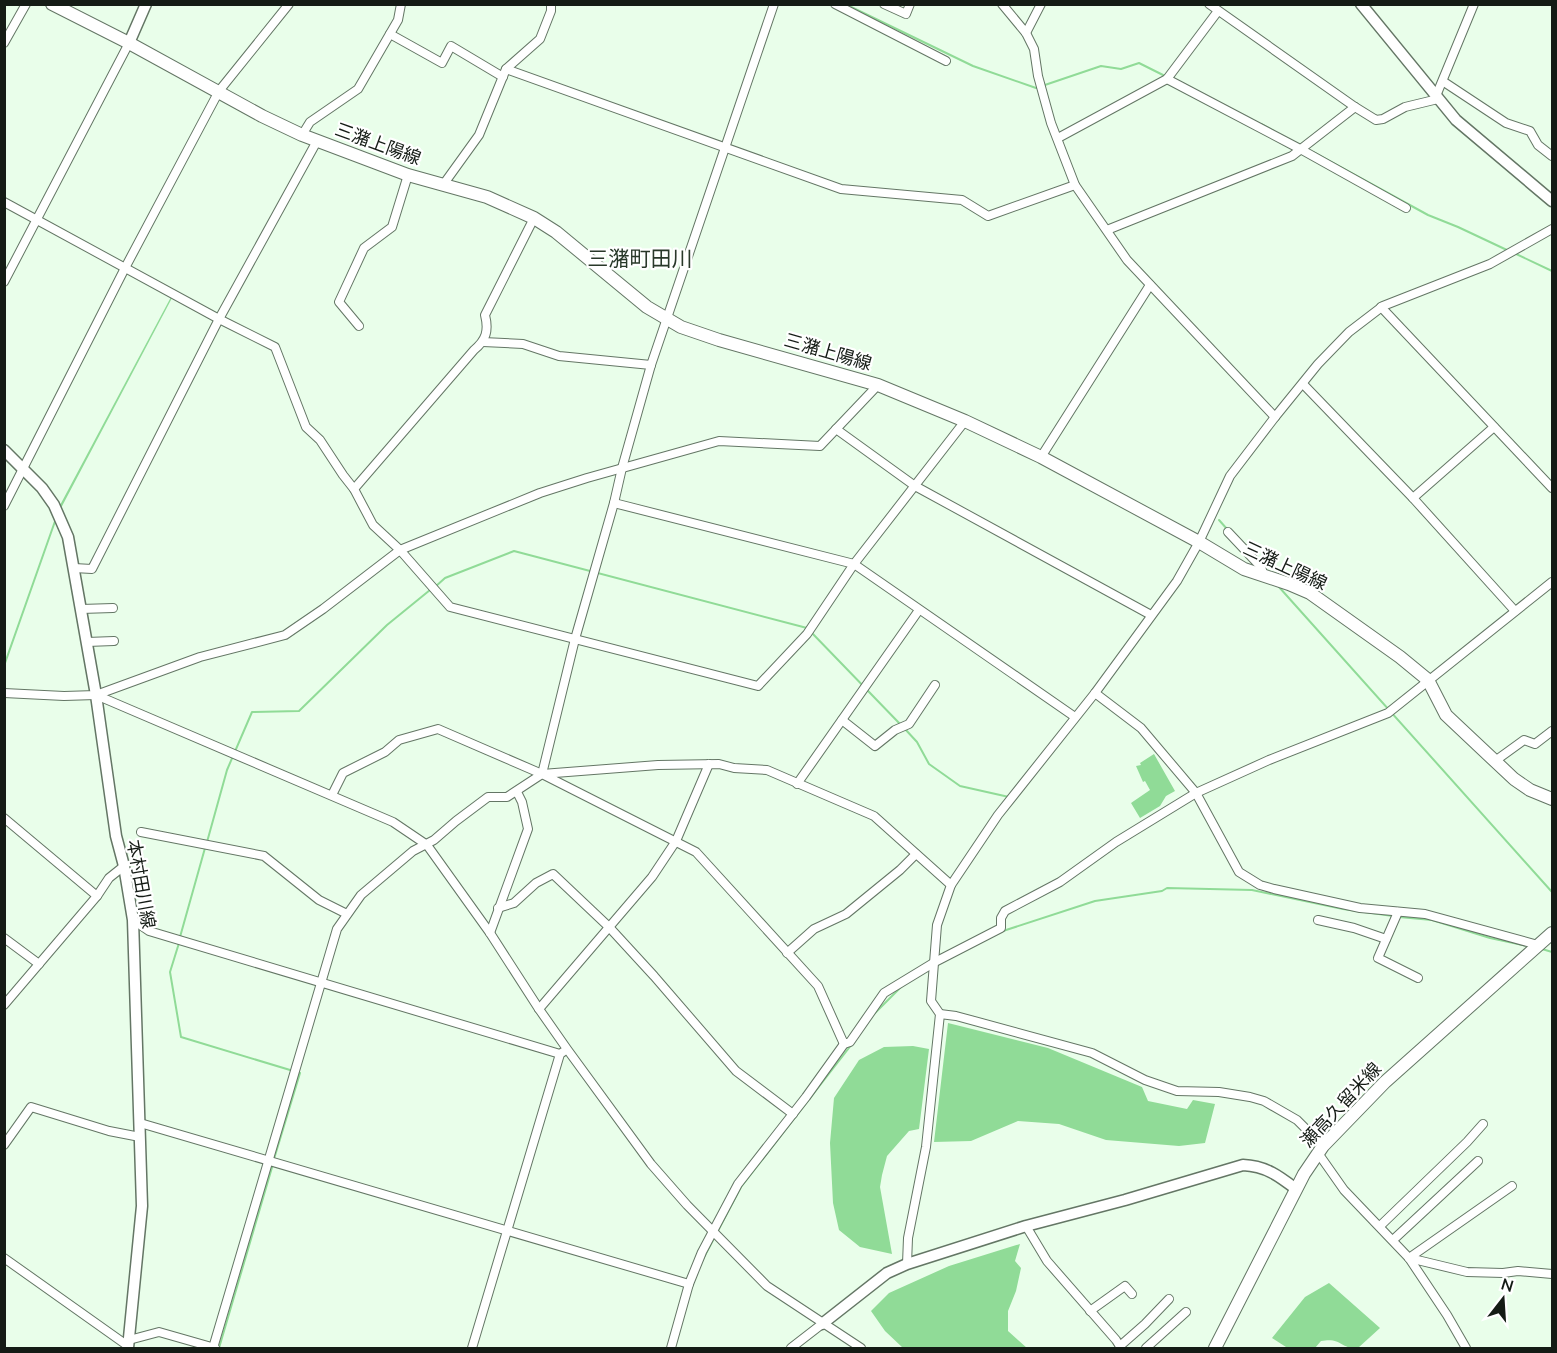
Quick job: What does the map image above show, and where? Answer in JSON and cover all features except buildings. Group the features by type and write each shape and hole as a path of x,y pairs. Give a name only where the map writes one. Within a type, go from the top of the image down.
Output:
{"main road":[{"name":"三潴上陽線","path":"52,4 302,135 408,175 487,197 534,218 556,232 647,308 681,327 878,385 965,421 1041,457 1244,569 1310,593 1400,657 1428,680 1446,715 1530,790 1552,799"},
{"path":"129,43 146,4"},
{"path":"1361,4 1437,98 1472,135 1552,201"},
{"name":"本村田川線","path":"4,450 42,488 54,505 68,537 96,695 116,836 124,866 133,920 142,1206 128,1345"},
{"name":"瀬高久留米線","path":"1215,1348 1296,1190 1321,1149 1385,1082 1552,933"},
{"path":"822,1324 887,1273 906,1264 1026,1226 1243,1165 1261,1167 1271,1171 1296,1190"}],"street":[{"path":"4,43 26,4"},
{"path":"4,506 125,268 219,92 289,4"},
{"path":"302,135 310,122 358,89 398,20 400,4"},
{"path":"443,185 479,135 504,73 540,39 551,11 551,4"},
{"path":"542,774 575,639 651,365 774,4"},
{"path":"835,4 946,61"},
{"path":"884,4 906,14 910,4"},
{"path":"1002,4 1026,33 1034,49 1038,76 1051,123 1075,185 1127,260 1275,417"},
{"path":"1026,33 1041,4"},
{"path":"1209,4 1355,107 1377,120 1405,107 1437,98 1474,4"},
{"path":"1058,138 1167,79 1218,11"},
{"path":"390,34 442,63 452,46 504,73 841,189 962,200 988,216 1075,185"},
{"path":"4,282 129,43"},
{"path":"1167,79 1406,208"},
{"path":"1443,82 1506,123 1530,131 1538,145 1552,156"},
{"path":"1107,230 1292,156 1355,107"},
{"path":"74,568 92,569 219,319 317,141"},
{"path":"359,326 339,302 364,248 392,227 408,175"},
{"path":"4,202 275,347 306,428 320,440 342,475 354,489 373,525 400,550 450,607 758,686 807,634 854,564 965,421"},
{"path":"354,489 483,342 488,328 485,315 534,218"},
{"path":"906,1264 908,1238 927,1147 940,1014 931,1000 937,925 951,885 998,815 1095,693 1177,582 1230,476 1318,364 1349,332 1381,307 1490,264 1552,229"},
{"path":"1041,457 1150,285"},
{"path":"1381,307 1552,488"},
{"path":"483,342 523,344 559,356 651,365"},
{"path":"1303,384 1413,498 1515,611"},
{"path":"4,693 96,695 200,657 285,635 400,550 540,493 719,441 820,446 878,385"},
{"path":"1413,498 1494,427"},
{"path":"836,429 915,486 1151,615"},
{"path":"614,502 854,564 1075,717"},
{"path":"1228,532 1261,567 1264,576"},
{"path":"671,1348 689,1284 702,1252 738,1184 844,1044 850,1042 884,993 934,962 1001,928 1001,918 1005,911 1060,882 1116,842 1196,794 1269,760 1388,713 1552,582"},
{"path":"81,609 113,608"},
{"path":"797,784 919,610"},
{"path":"87,642 114,641"},
{"path":"842,720 874,746 895,730 909,723 935,685"},
{"path":"1095,693 1141,728 1196,794 1239,872 1251,879 1274,889 1360,908 1425,914 1538,945"},
{"path":"96,695 393,822 427,845 490,933 564,1052 651,1164 713,1232 767,1286 861,1348"},
{"path":"332,795 343,773 385,752 399,741 438,729 542,774 696,852 818,986 844,1044"},
{"path":"1496,761 1524,740 1535,744 1552,731"},
{"path":"4,1258 128,1345 159,1332 214,1348 338,929 361,895 413,851 427,845 488,797 507,797 542,774 709,764 767,770 874,816 951,885"},
{"path":"539,1009 652,877 676,841 709,764"},
{"path":"490,933 528,829 522,802 517,792"},
{"path":"4,819 97,896"},
{"path":"141,832 264,856 319,900 347,914"},
{"path":"787,953 814,928 846,914 916,854"},
{"path":"4,1005 97,896 109,878 124,866"},
{"path":"498,908 514,903 536,883 553,874 609,927 736,1071 793,1114"},
{"path":"1398,912 1378,958 1418,978"},
{"path":"133,920 149,931 564,1052"},
{"path":"1318,920 1354,928 1386,939"},
{"path":"4,938 39,964"},
{"path":"940,1014 956,1016 1092,1053 1144,1080 1177,1091 1220,1092 1251,1097 1264,1101 1297,1120 1321,1149 1344,1190 1409,1258 1466,1348"},
{"path":"472,1348 564,1052"},
{"path":"4,1145 31,1107 109,1131 140,1137"},
{"path":"140,1123 689,1284"},
{"path":"1380,1226 1483,1124"},
{"path":"1393,1240 1478,1161"},
{"path":"1409,1258 1512,1186"},
{"path":"1026,1226 1047,1261 1121,1347 1169,1299"},
{"path":"1409,1258 1467,1272 1503,1274 1518,1271 1552,1274"},
{"path":"1090,1311 1125,1286 1132,1294"},
{"path":"1146,1348 1186,1312"},
{"path":"791,1348 822,1324"}],"shaded area":[{"path":"171,297 60,510 5,666 5,660 59,507"},
{"path":"1154,754 1175,791 1166,796 1160,806 1140,818 1131,803 1150,790 1145,781 1143,782 1136,766 1141,765 1140,763"},
{"path":"948,1023 1048,1048 1142,1087 1148,1101 1187,1109 1193,1100 1215,1104 1205,1143 1179,1146 1106,1140 1059,1124 1018,1121 971,1141 934,1142"},
{"path":"913,1046 929,1049 919,1129 909,1131 887,1156 880,1187 892,1254 860,1247 839,1230 833,1203 830,1143 834,1098 859,1060 884,1047"},
{"path":"1020,1244 1015,1261 1021,1268 1016,1291 1008,1311 1008,1331 1027,1348 903,1348 885,1331 871,1311 889,1293 949,1266"},
{"path":"1329,1283 1380,1328 1358,1348 1328,1340 1321,1341 1315,1348 1285,1348 1272,1338 1305,1297"}],"waterway":[{"path":"845,4 973,66 1036,88 1101,66 1121,69 1139,63 1167,77"},
{"path":"1261,124 1274,131"},
{"path":"1313,152 1428,215 1509,251"},
{"path":"1514,253 1552,271"},
{"path":"1219,520 1227,529"},
{"path":"435,587 445,578 514,551 807,628"},
{"path":"1279,587 1552,892"},
{"path":"207,842 227,770 252,712 299,711 387,625 430,590"},
{"path":"811,632 901,725"},
{"path":"905,729 917,742 929,764 960,786 1009,797"},
{"path":"180,937 205,848"},
{"path":"1003,931 1095,901 1162,891 1167,888 1252,890 1343,909 1393,916"},
{"path":"1399,917 1432,920 1490,938 1527,946"},
{"path":"179,943 170,972 181,1037 300,1073 274,1159"},
{"path":"1542,949 1552,952"},
{"path":"873,1015 903,985"},
{"path":"701,1263 741,1187 852,1044"},
{"path":"219,1348 273,1164"}],"district":[{"name":"三潴町田川","path":"640,259"}]}
